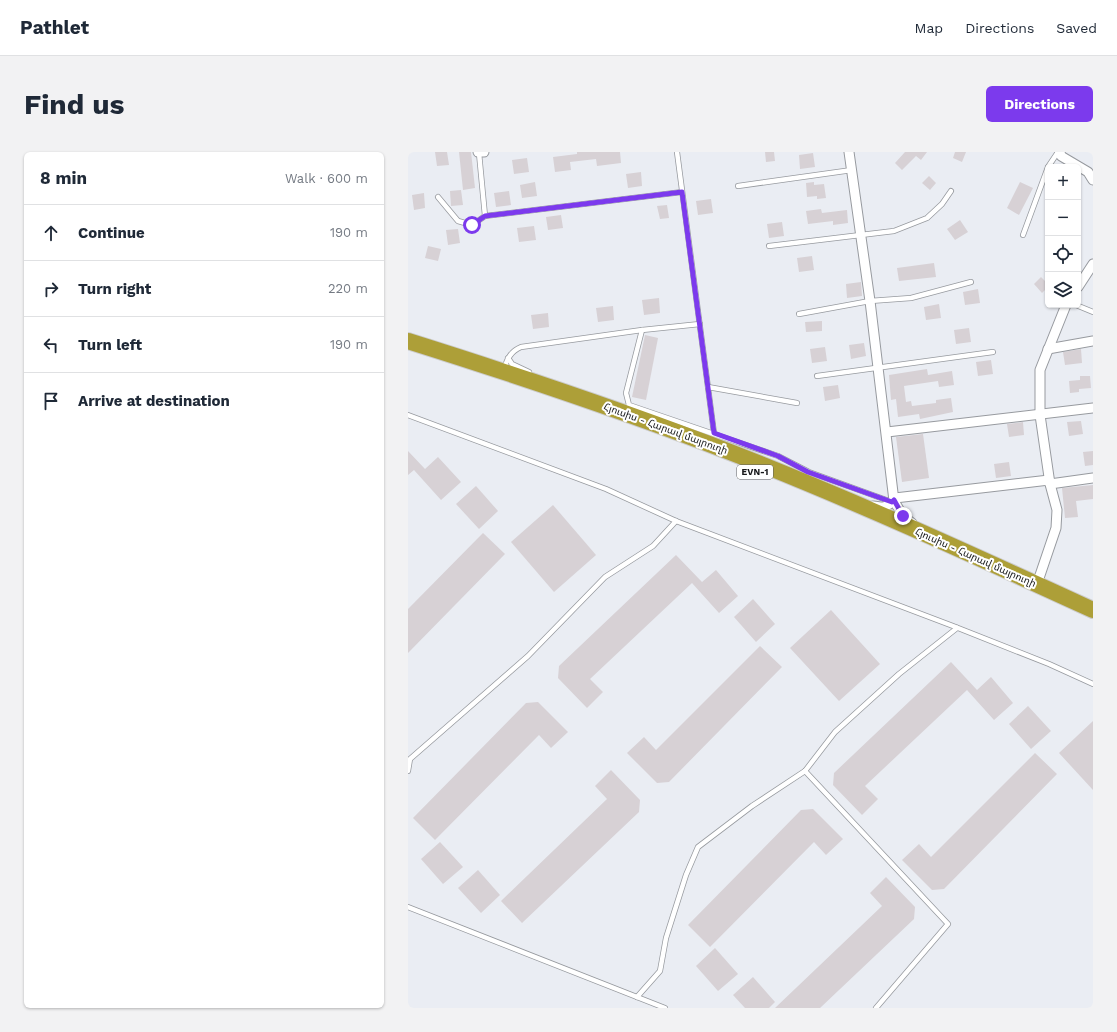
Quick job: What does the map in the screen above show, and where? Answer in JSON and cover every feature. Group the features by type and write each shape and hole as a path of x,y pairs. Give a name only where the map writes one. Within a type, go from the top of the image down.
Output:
{"highway":[{"name":"Հյուսիս - Հարավ մայրուղի","path":"408,340 506,365 552,387 730,452 853,502 1093,610"},
{"name":"Հյուսիս - Հարավ մայրուղի","path":"408,350 628,424 722,459 883,526 1093,619"}],"street":[{"path":"849,152 879,367 894,500 903,516 929,536"},
{"path":"1059,152 1061,156 1088,172 1093,180"},
{"path":"1081,282 1093,264"},
{"path":"1037,584 1056,528 1057,510 1049,482 1040,415 1040,370 1065,308"},
{"path":"1048,349 1093,341"},
{"path":"887,432 1093,408"},
{"path":"853,502 884,508 889,506 894,500 1093,478"}],"lane":[{"path":"480,152 485,216"},
{"path":"677,152 714,433"},
{"path":"1050,164 1059,152"},
{"path":"738,186 852,170"},
{"path":"1023,235 1045,175"},
{"path":"769,246 894,231 927,218 942,204 951,191"},
{"path":"438,197 458,221 472,225 485,216 682,192"},
{"path":"799,314 870,301 911,298 971,282"},
{"path":"1081,307 1093,312"},
{"path":"506,365 515,350 521,347 642,330 700,324"},
{"path":"642,330 626,393 629,405 778,456 808,472 894,500"},
{"path":"817,376 993,352"},
{"path":"708,387 797,403"},
{"path":"408,415 606,489 676,521 957,628 1049,664 1093,684"},
{"path":"408,771 410,759 528,656 605,577 653,546 676,521"},
{"path":"637,997 660,971 666,938 686,876 698,847 752,806 805,771 835,732 899,674 957,628"},
{"path":"805,771 948,924 876,1008"},
{"path":"408,907 665,1008"}],"building":[{"path":"435,152 447,152 449,165 437,166"},
{"path":"459,152 471,152 475,188 463,190"},
{"path":"577,152 620,152 621,163 597,166 596,159 570,162 571,170 555,172 553,157 577,154"},
{"path":"765,152 774,152 775,161 766,162"},
{"path":"905,152 927,152 921,160 916,156 902,170 895,163"},
{"path":"955,152 966,152 962,162 953,158"},
{"path":"813,153 815,167 800,169 799,155"},
{"path":"527,158 529,172 514,174 512,160"},
{"path":"641,172 642,186 628,188 626,174"},
{"path":"929,176 936,183 930,190 922,183"},
{"path":"535,182 537,196 522,198 520,185"},
{"path":"814,182 814,185 824,184 826,198 817,199 817,196 807,197 806,183"},
{"path":"1020,182 1033,188 1019,215 1007,208"},
{"path":"461,190 463,205 451,206 450,191"},
{"path":"509,191 511,205 496,207 494,193"},
{"path":"424,193 425,208 414,210 412,195"},
{"path":"711,199 713,213 698,215 696,201"},
{"path":"667,205 669,218 660,219 657,206"},
{"path":"821,209 822,213 847,210 848,223 833,225 833,221 808,224 806,211"},
{"path":"561,215 563,228 548,230 546,217"},
{"path":"960,220 968,232 955,240 947,229"},
{"path":"782,222 784,236 769,238 767,224"},
{"path":"534,226 536,240 519,242 517,228"},
{"path":"458,229 460,243 448,245 446,230"},
{"path":"428,246 441,249 438,261 425,258"},
{"path":"812,256 814,270 799,272 797,258"},
{"path":"934,263 936,277 899,281 897,268"},
{"path":"1041,277 1045,281 1045,290 1042,293 1034,284"},
{"path":"861,282 862,296 847,298 846,284"},
{"path":"978,289 980,303 965,305 963,292"},
{"path":"659,298 660,313 644,315 642,300"},
{"path":"939,304 941,318 926,320 924,307"},
{"path":"613,306 614,320 598,322 596,308"},
{"path":"548,313 549,327 533,329 531,315"},
{"path":"822,321 822,331 806,332 805,322"},
{"path":"969,328 971,342 956,344 954,330"},
{"path":"645,335 658,338 646,400 632,397"},
{"path":"864,343 866,356 851,359 849,345"},
{"path":"825,347 827,361 812,363 810,349"},
{"path":"1081,349 1082,363 1065,365 1063,352"},
{"path":"991,360 993,374 978,376 976,362"},
{"path":"927,369 928,375 952,371 954,385 939,387 938,381 904,386 906,402 911,401 912,406 936,403 936,400 951,398 953,412 920,419 919,414 898,417 896,399 891,400 889,375"},
{"path":"1080,376 1090,376 1091,388 1079,389 1079,392 1070,393 1069,381 1080,380"},
{"path":"838,385 840,398 825,401 823,387"},
{"path":"1081,421 1083,434 1069,436 1067,422"},
{"path":"1023,422 1024,435 1009,437 1007,424"},
{"path":"923,434 929,478 902,482 896,437"},
{"path":"408,451 425,469 438,457 461,482 441,500 414,470 408,475"},
{"path":"1093,451 1093,465 1085,466 1083,452"},
{"path":"1009,462 1011,476 996,478 994,464"},
{"path":"1093,485 1093,499 1076,501 1078,517 1065,518 1062,488"},
{"path":"476,486 498,511 479,529 456,504"},
{"path":"553,505 596,555 554,592 511,542"},
{"path":"483,533 505,554 408,653 408,609"},
{"path":"676,555 702,582 716,570 738,596 719,613 692,583 590,679 603,692 587,708 558,678 559,666"},
{"path":"753,599 775,624 756,642 734,617"},
{"path":"831,610 880,664 839,701 790,648"},
{"path":"760,646 782,667 669,782 657,783 627,753 644,737 656,750"},
{"path":"951,662 977,690 991,677 1013,703 994,720 967,690 865,786 878,799 862,815 833,785 834,773"},
{"path":"538,702 568,732 551,748 539,735 435,840 413,818 526,703"},
{"path":"1028,706 1051,731 1031,749 1009,724"},
{"path":"1093,721 1093,790 1059,753"},
{"path":"1035,753 1057,774 944,889 932,890 902,860 919,844 931,857"},
{"path":"611,770 640,800 639,812 522,923 501,901 607,799 595,786"},
{"path":"813,809 843,839 826,855 814,842 710,947 688,925 801,810"},
{"path":"440,842 463,867 443,884 421,859"},
{"path":"478,870 500,895 481,913 458,888"},
{"path":"886,877 915,907 914,919 820,1008 775,1008 882,906 870,893"},
{"path":"715,948 738,974 718,991 696,966"},
{"path":"753,977 775,1002 769,1008 745,1008 733,995"}],"route":[{"path":"472,225 485,216 682,192 714,433 778,456 808,472 892,502 894,500 903,516"}]}
